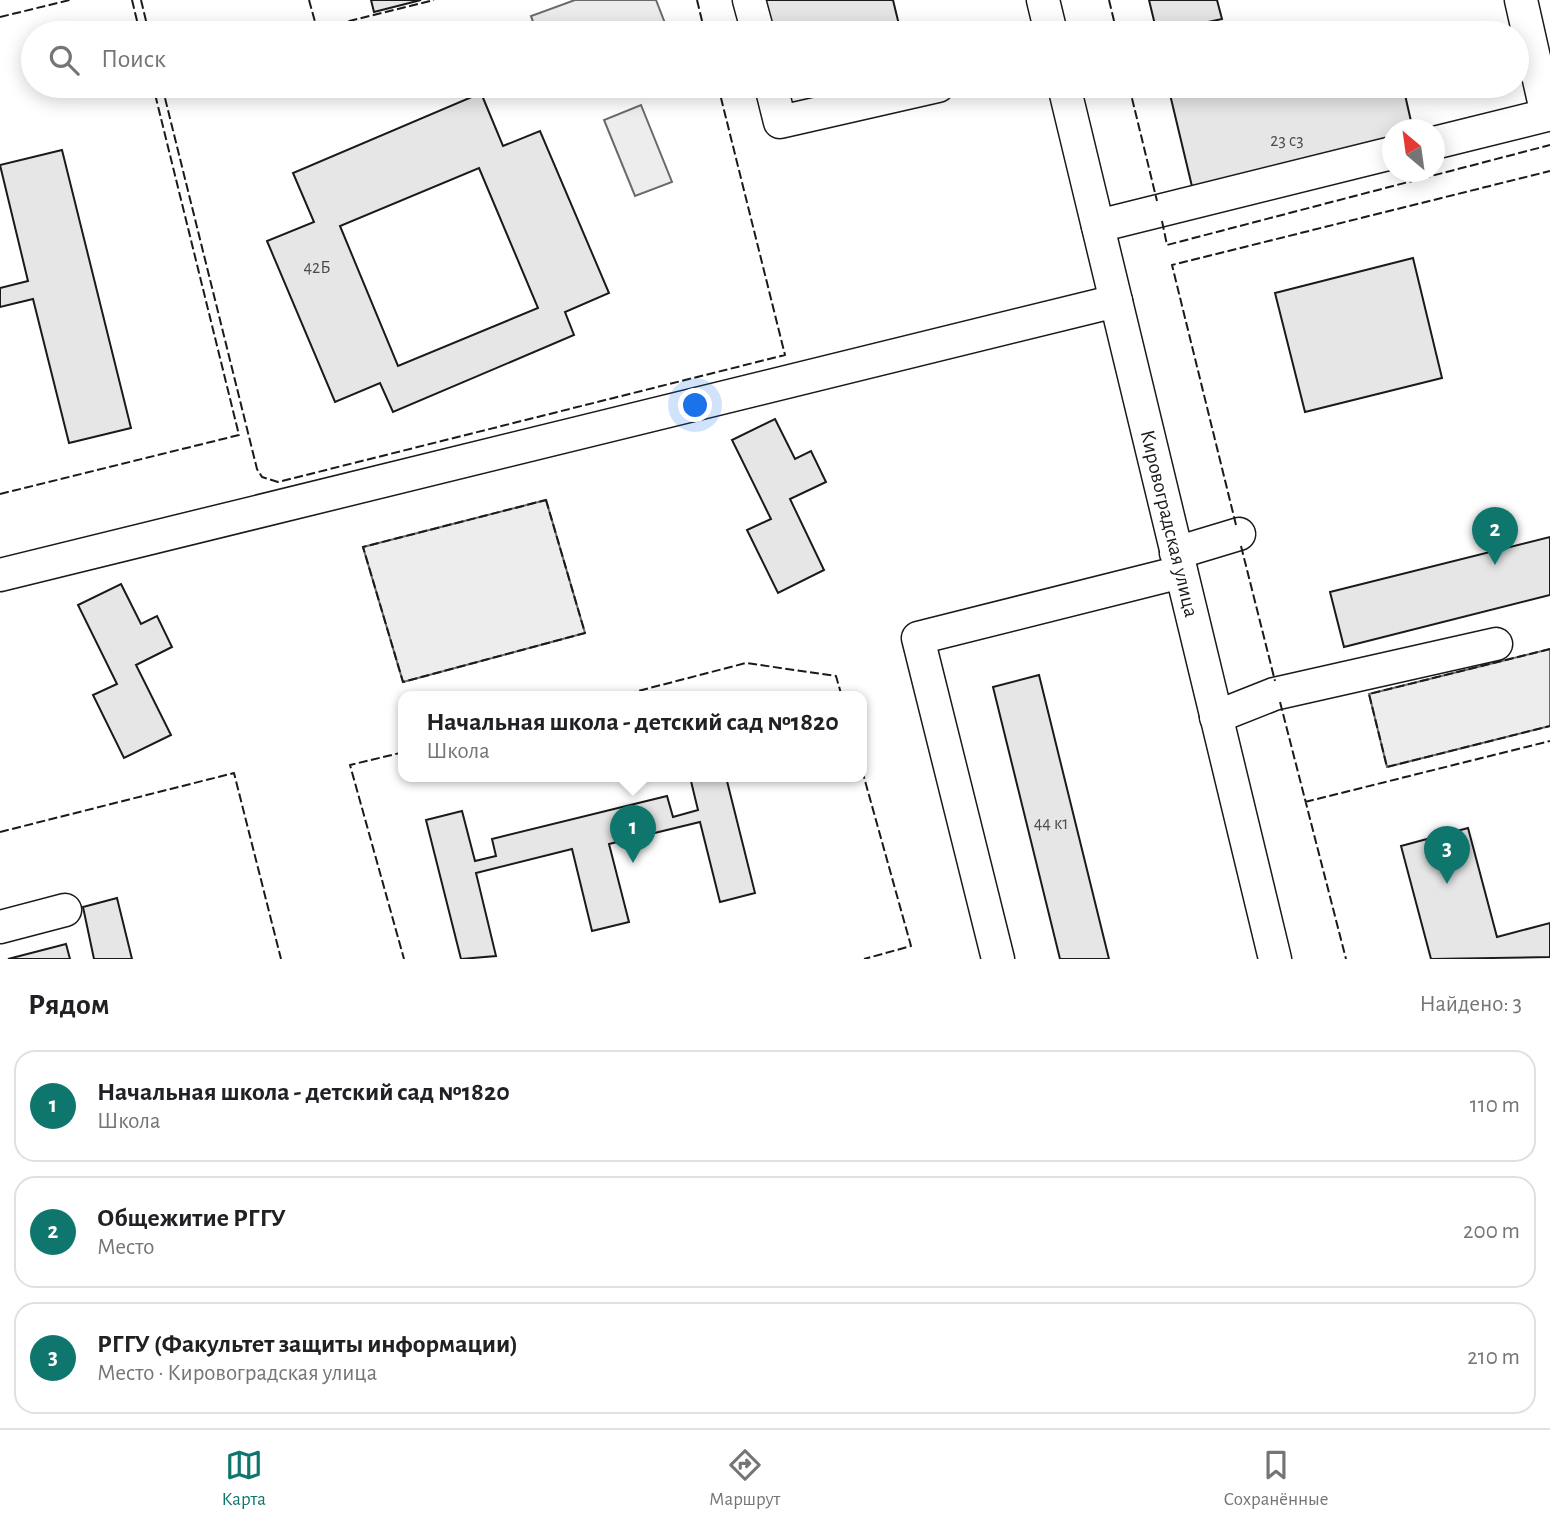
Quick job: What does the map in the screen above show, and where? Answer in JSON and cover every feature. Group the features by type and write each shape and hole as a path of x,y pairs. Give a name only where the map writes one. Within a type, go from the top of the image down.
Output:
{"street":[{"path":"749,0 755,21"},
{"path":"1042,0 1048,21"},
{"path":"1521,0 1526,21"},
{"path":"1445,140 1547,115 1529,35"},
{"path":"774,98 780,122 885,98"},
{"name":"Кировоградская улица","path":"1067,98 1275,959"},
{"path":"1098,226 1382,155"},
{"path":"0,575 1116,301"},
{"path":"998,959 918,638 1179,563 1238,534"},
{"path":"1216,717 1274,694 1496,644"},
{"path":"0,927 65,911"}],"shaded area":[{"path":"575,0 656,0 664,21 533,21 531,16"},
{"path":"641,105 672,182 635,196 604,120"},
{"path":"546,500 585,633 403,682 363,547"},
{"path":"1550,649 1550,726 1387,767 1369,694"}],"building":[{"path":"371,0 421,0 374,12"},
{"path":"756,0 893,0 898,21 762,21"},
{"path":"1149,0 1217,0 1222,19 1213,21 1154,21"},
{"path":"469,98 483,98 503,146 540,131 609,293 565,312 574,335 393,412 380,383 335,402 267,241 314,222 293,173","holes":["479,168 538,308 398,366 340,226"]},
{"path":"1171,98 1406,98 1410,119 1382,119 1382,153 1195,199"},
{"path":"62,150 131,428 69,443 33,299 0,307 0,288 28,281 0,165"},
{"path":"1413,258 1442,378 1305,412 1275,293"},
{"path":"775,419 795,459 811,451 826,482 790,499 824,570 778,593 747,530 771,519 732,440"},
{"path":"1550,537 1550,595 1344,647 1330,592"},
{"path":"121,584 141,624 157,616 172,647 136,665 171,735 124,758 93,695 117,684 78,605"},
{"path":"1039,675 1109,959 1060,959 993,687"},
{"path":"691,782 727,782 755,893 720,902 700,822 609,844 629,922 592,931 572,849 476,873 496,956 461,959 426,820 462,811 475,861 496,856 492,839 667,796 673,817 698,810"},
{"path":"1468,828 1497,937 1550,923 1550,957 1431,959 1401,846"},
{"path":"117,898 132,959 94,959 83,907"},
{"path":"66,944 70,959 8,959"}],"fence":[{"path":"0,17 70,0"},
{"path":"132,0 137,21"},
{"path":"141,0 146,21"},
{"path":"309,0 315,21"},
{"path":"349,21 434,0"},
{"path":"697,0 702,21"},
{"path":"1109,0 1114,21"},
{"path":"0,494 239,435 156,98"},
{"path":"165,98 257,469 262,477 278,482 785,355 721,98"},
{"path":"1132,98 1157,201"},
{"path":"1162,221 1167,245 1550,145"},
{"path":"1236,525 1172,265 1550,171"},
{"path":"546,500 585,633 403,682 363,547 546,500"},
{"path":"1241,546 1275,681"},
{"path":"1550,649 1369,694 1387,767 1550,726"},
{"path":"638,691 746,663 836,676 840,691"},
{"path":"1280,702 1346,959"},
{"path":"1305,802 1550,741"},
{"path":"398,753 350,765 404,959"},
{"path":"0,832 234,773 281,959"},
{"path":"864,959 911,946 865,782"}],"place":[{"name":"Общежитие РГГУ","path":"1495,565"},
{"name":"Начальная школа - детский сад №1820","path":"633,863"},
{"name":"РГГУ (Факультет защиты информации)","path":"1447,884"}]}
